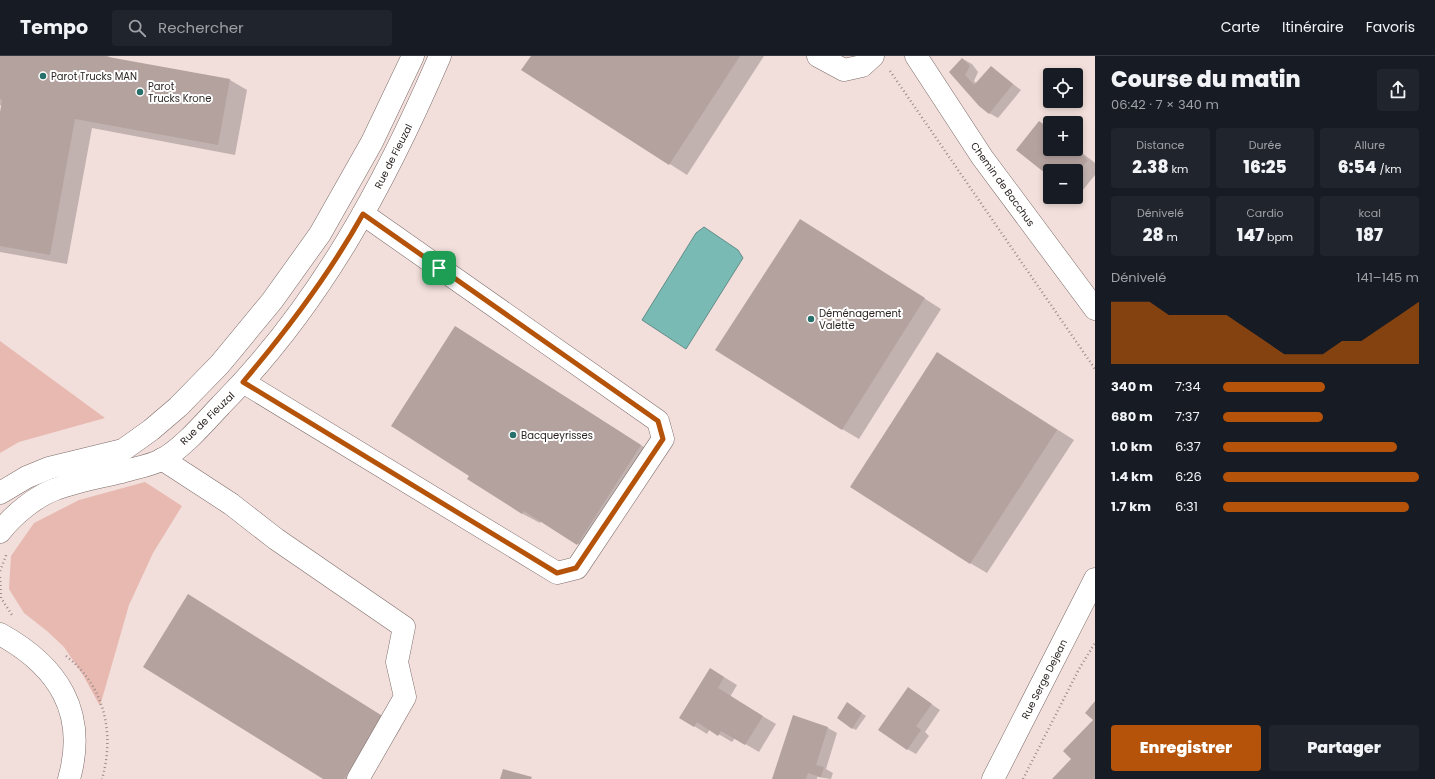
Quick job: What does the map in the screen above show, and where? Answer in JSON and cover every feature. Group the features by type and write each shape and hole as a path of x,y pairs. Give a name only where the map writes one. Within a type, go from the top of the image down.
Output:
{"street":[{"path":"0,492 26,477 49,468 123,450 151,430 178,407 220,364 272,301 320,234 372,142 413,56"},
{"name":"Rue de Fieuzal","path":"0,532 18,514 36,500 55,489 146,466 162,459 193,434 243,382 293,322 345,247 393,158 440,56"},
{"path":"818,56 844,70 880,62"},
{"name":"Chemin de Bacchus","path":"916,56 982,157 1095,308"},
{"path":"243,382 557,573 576,568 663,439 658,421 363,214"},
{"path":"162,459 231,504 276,539 404,627 397,662 405,697 358,779"},
{"name":"Rue Serge Dejean","path":"993,779 1089,607 1095,579"},
{"path":"0,634 19,644 38,660 52,674 65,693 75,725 76,744 69,779"}],"path":[{"path":"880,62 1095,369"},
{"path":"1023,779 1079,669 1095,643"}],"shaded area":[{"path":"0,341 105,418 19,442 0,453"},
{"path":"145,482 182,506 153,553 129,605 100,706 83,675 64,647 24,613 9,589 11,556 34,523 79,500"}],"water":[{"path":"704,227 738,250 743,258 686,349 642,320 696,233"}],"building":[{"path":"0,56 103,56 230,79 218,145 75,119 50,255 0,246 0,112 2,100 0,99"},
{"path":"531,56 740,56 669,165 521,70"},
{"path":"962,58 970,66 965,75 974,85 991,66 1013,84 989,114 979,106 949,72"},
{"path":"1039,121 1043,124 1043,156 1083,156 1088,160 1083,166 1083,164 1043,164 1043,171 1016,150"},
{"path":"800,219 925,298 842,430 715,350"},
{"path":"455,326 641,445 577,545 524,511 522,514 467,479 469,476 391,426"},
{"path":"937,352 1057,430 970,564 850,487"},
{"path":"188,594 384,717 344,779 323,779 143,667"},
{"path":"710,668 724,677 718,688 763,716 745,745 721,731 718,736 697,722 694,727 679,718"},
{"path":"908,687 932,704 916,726 921,730 907,750 878,730"},
{"path":"1095,701 1095,779 1052,779 1071,759 1063,751 1093,720 1085,713"},
{"path":"847,702 862,713 852,729 837,718"},
{"path":"793,715 828,727 816,765 824,767 821,777 808,773 806,779 772,779"},
{"path":"503,769 532,777 531,779 500,779"}],"place":[{"name":"Parot Trucks MAN","path":"43,76"},
{"name":"Parot Trucks Krone","path":"140,92"},
{"name":"Déménagement Valette","path":"811,319"},
{"name":"Bacqueyrisses","path":"513,435"}],"route":[{"path":"363,214 439,268 658,421 663,439 576,568 557,573 276,404 243,382 293,322 345,247 363,214"}]}
